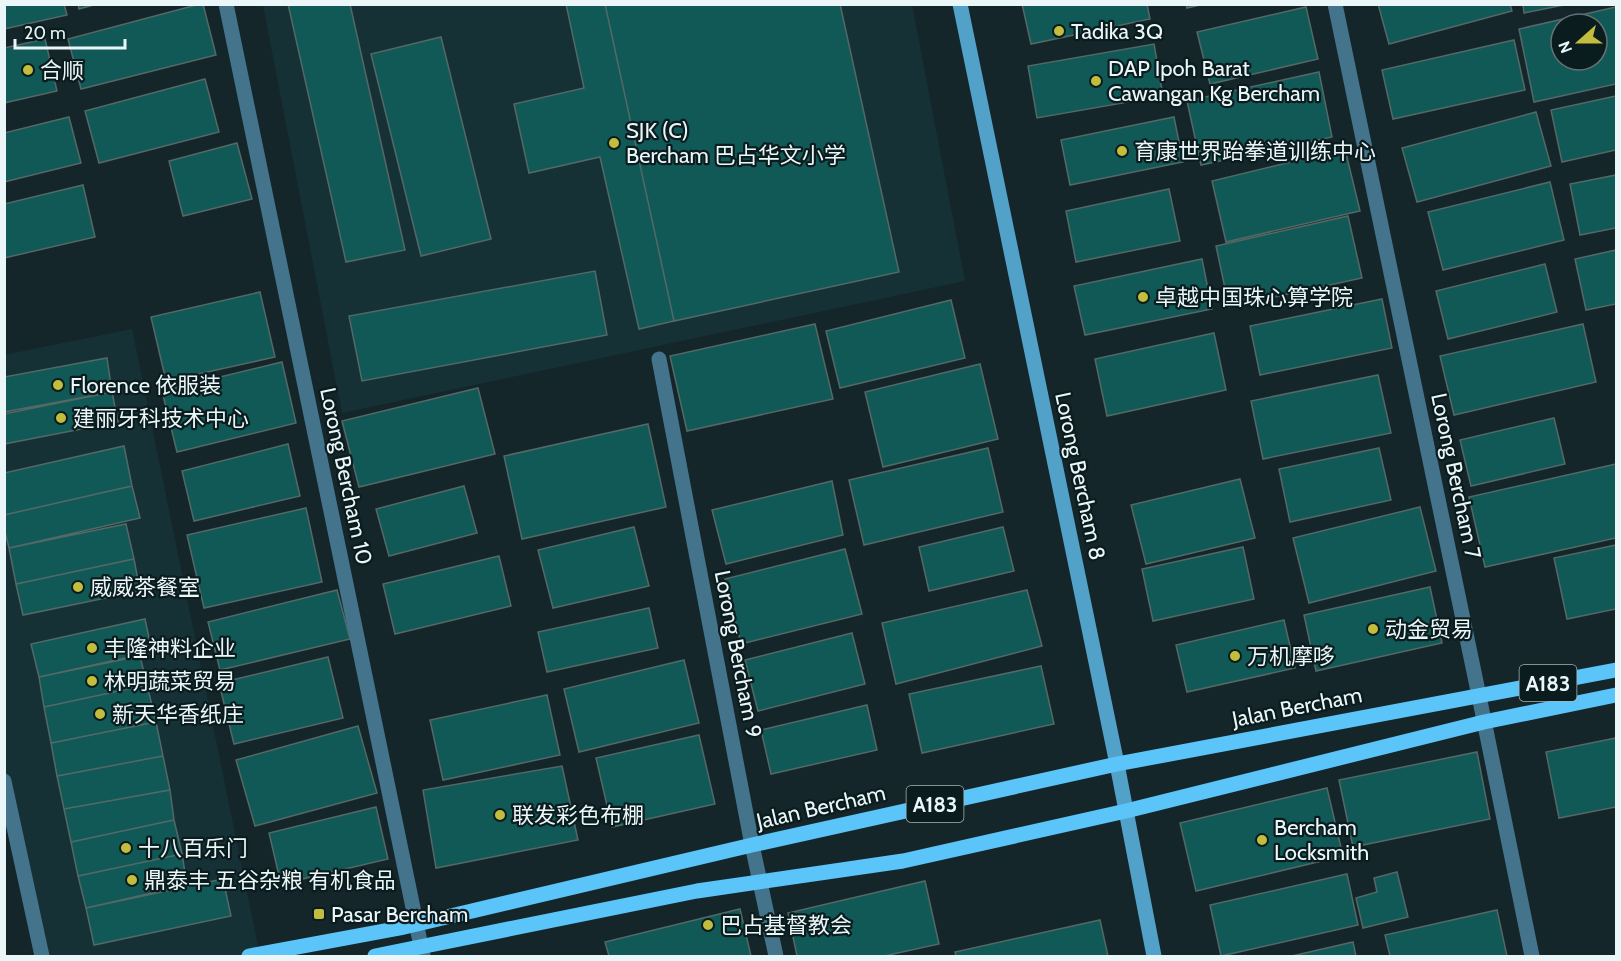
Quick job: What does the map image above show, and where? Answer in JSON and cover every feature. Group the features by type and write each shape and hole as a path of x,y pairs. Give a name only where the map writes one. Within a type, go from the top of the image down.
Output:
{"main road":[{"name":"Jalan Bercham","path":"249,957 416,925 752,845 1117,764 1617,670"},
{"name":"A183","path":"375,957 422,952 696,891 903,861 1126,811 1484,722 1617,696"}],"street":[{"name":"Lorong Bercham 10","path":"226,4 422,952"},
{"name":"Lorong Bercham 8","path":"960,4 1117,764 1154,957"},
{"name":"Lorong Bercham 7","path":"1335,4 1532,957"},
{"name":"Lorong Bercham 9","path":"659,359 752,845 776,957"},
{"path":"4,781 42,957"}],"shaded area":[{"name":"SJK (C) Bercham 巴占华文小学","path":"263,5 912,5 965,281 342,413"},
{"path":"132,329 260,956 40,956 5,792 4,355"}],"building":[{"path":"4,4 64,4 67,15 4,29"},
{"path":"78,4 97,4 79,9"},
{"path":"203,4 216,55 81,89 68,39"},
{"path":"288,4 350,4 405,250 346,262"},
{"path":"566,4 605,4 674,321 639,329 600,157 529,173 514,104 584,88"},
{"path":"605,4 840,4 899,272 674,321"},
{"name":"Tadika 3Q","path":"1022,4 1147,4 1150,19 1031,44"},
{"path":"1186,4 1204,4 1187,8"},
{"path":"1378,4 1510,4 1512,11 1389,44"},
{"path":"1523,4 1569,4 1524,13"},
{"path":"1306,7 1318,59 1210,84 1197,32"},
{"path":"1616,7 1616,84 1534,102 1519,29 1549,22 1549,72 1609,72 1609,12 1594,12"},
{"path":"441,37 491,239 421,256 371,54"},
{"name":"合顺","path":"45,39 57,91 4,103 4,48"},
{"path":"1514,40 1525,90 1393,119 1382,70"},
{"name":"DAP Ipoh Barat Cawangan Kg Bercham","path":"1154,44 1163,96 1037,118 1028,66"},
{"path":"1319,72 1332,137 1201,165 1187,101"},
{"path":"205,79 219,132 99,163 85,111"},
{"path":"1616,96 1616,150 1562,162 1551,110"},
{"path":"1536,112 1551,166 1417,202 1402,148"},
{"path":"69,117 81,163 4,182 4,133"},
{"name":"育康世界跆拳道训练中心","path":"1174,117 1183,162 1070,185 1061,140"},
{"path":"237,143 252,199 183,216 169,161"},
{"path":"1345,149 1360,211 1226,242 1212,181"},
{"path":"1616,175 1616,228 1580,235 1570,184"},
{"path":"1550,182 1564,240 1443,270 1428,212"},
{"path":"83,185 95,237 4,258 4,204"},
{"path":"1169,189 1180,241 1076,262 1066,211"},
{"path":"1348,216 1362,278 1229,307 1216,246"},
{"path":"1616,250 1616,304 1586,310 1575,259"},
{"name":"卓越中国珠心算学院","path":"1202,259 1212,309 1085,335 1074,286"},
{"path":"1545,264 1557,312 1448,339 1436,291"},
{"path":"595,271 607,335 362,381 349,316"},
{"path":"260,292 275,357 166,381 151,317"},
{"path":"1382,299 1392,348 1260,375 1250,326"},
{"path":"951,300 965,358 840,388 826,331"},
{"path":"815,324 833,399 687,431 670,356"},
{"path":"1583,324 1596,382 1454,415 1440,356"},
{"path":"1214,333 1226,390 1107,416 1095,359"},
{"name":"Florence 依服装","path":"107,358 112,392 4,412 4,377"},
{"path":"282,362 296,423 177,452 162,391"},
{"path":"980,364 998,439 883,467 865,392"},
{"path":"1378,375 1391,433 1263,459 1251,401"},
{"path":"478,388 495,454 359,487 342,421"},
{"name":"建丽牙科技术中心","path":"112,392 118,422 4,444 4,414"},
{"path":"1554,418 1565,464 1471,486 1460,440"},
{"path":"648,424 666,507 522,539 504,456"},
{"path":"288,444 300,496 194,521 182,471"},
{"path":"124,446 132,486 4,515 4,473"},
{"path":"988,448 1003,512 864,545 849,480"},
{"path":"1379,448 1391,500 1290,522 1279,469"},
{"path":"1616,464 1616,538 1485,567 1469,497"},
{"path":"1240,479 1255,538 1146,564 1131,505"},
{"path":"832,481 843,535 726,564 712,510"},
{"path":"132,486 140,518 9,548 4,528 4,515"},
{"path":"464,486 477,533 389,556 376,509"},
{"path":"1420,507 1436,571 1309,603 1293,538"},
{"path":"306,508 322,582 204,608 187,535"},
{"path":"126,524 134,559 16,584 9,548"},
{"path":"634,527 649,586 553,608 538,550"},
{"path":"1003,527 1014,571 929,591 919,547"},
{"path":"1616,545 1616,609 1567,619 1554,558"},
{"path":"1243,547 1254,599 1153,621 1142,569"},
{"path":"845,549 862,614 741,644 725,579"},
{"path":"499,556 511,606 395,634 383,584"},
{"name":"威威茶餐室","path":"134,559 140,591 23,615 16,584"},
{"name":"动金贸易","path":"1430,587 1442,643 1316,671 1304,615"},
{"path":"337,590 350,639 220,670 208,622"},
{"path":"1027,590 1042,646 896,684 882,623"},
{"path":"649,608 658,648 547,672 538,632"},
{"name":"丰隆神料企业","path":"145,619 152,652 39,677 31,644"},
{"name":"万机摩哆","path":"1284,620 1295,668 1187,692 1176,645"},
{"path":"852,633 865,684 758,711 745,660"},
{"name":"林明蔬菜贸易","path":"140,656 147,685 44,707 39,677"},
{"path":"328,657 343,718 234,744 219,683"},
{"path":"684,660 699,723 579,752 564,689"},
{"path":"1041,666 1054,724 922,753 909,694"},
{"name":"新天华香纸庄","path":"147,685 156,722 51,743 44,707"},
{"path":"547,695 560,755 443,780 430,720"},
{"path":"867,705 877,750 771,774 761,730"},
{"path":"156,722 163,756 57,776 51,743"},
{"path":"358,726 377,793 255,826 236,760"},
{"path":"699,735 715,804 612,827 596,758"},
{"path":"1616,738 1616,807 1559,818 1546,752"},
{"path":"1477,752 1490,819 1353,847 1339,780"},
{"path":"163,756 170,790 64,809 57,776"},
{"name":"联发彩色布棚","path":"562,766 578,840 436,868 423,790"},
{"name":"Bercham Locksmith","path":"1327,788 1343,856 1196,891 1180,823"},
{"path":"170,790 174,820 71,842 64,809"},
{"path":"376,807 388,859 281,884 269,833"},
{"name":"十八百乐门","path":"174,820 182,854 78,876 71,842"},
{"name":"鼎泰丰 五谷杂粮 有机食品","path":"182,854 187,885 86,908 78,876"},
{"path":"1397,872 1408,917 1363,928 1356,898 1377,892 1374,878"},
{"path":"1347,874 1358,925 1221,956 1210,905"},
{"path":"223,879 231,916 94,945 86,908"},
{"path":"925,881 939,944 884,956 797,956 788,913"},
{"name":"巴占基督教会","path":"740,909 751,956 609,956 605,942"},
{"path":"1497,910 1507,956 1390,956 1385,935"},
{"path":"1100,920 1108,956 956,956 955,952"},
{"path":"1353,942 1356,956 1292,956"}],"place":[{"name":"Tadika 3Q","path":"1059,31"},
{"name":"合顺","path":"28,70"},
{"name":"DAP Ipoh Barat Cawangan Kg Bercham","path":"1096,81"},
{"name":"SJK (C) Bercham 巴占华文小学","path":"614,143"},
{"name":"育康世界跆拳道训练中心","path":"1122,151"},
{"name":"卓越中国珠心算学院","path":"1143,297"},
{"name":"Florence 依服装","path":"58,385"},
{"name":"建丽牙科技术中心","path":"61,418"},
{"name":"威威茶餐室","path":"78,587"},
{"name":"动金贸易","path":"1373,629"},
{"name":"丰隆神料企业","path":"92,648"},
{"name":"万机摩哆","path":"1235,656"},
{"name":"林明蔬菜贸易","path":"92,681"},
{"name":"新天华香纸庄","path":"100,714"},
{"name":"联发彩色布棚","path":"500,815"},
{"name":"Bercham Locksmith","path":"1262,840"},
{"name":"十八百乐门","path":"126,848"},
{"name":"鼎泰丰 五谷杂粮 有机食品","path":"132,880"},
{"name":"Pasar Bercham","path":"319,914"},
{"name":"巴占基督教会","path":"708,925"}]}
